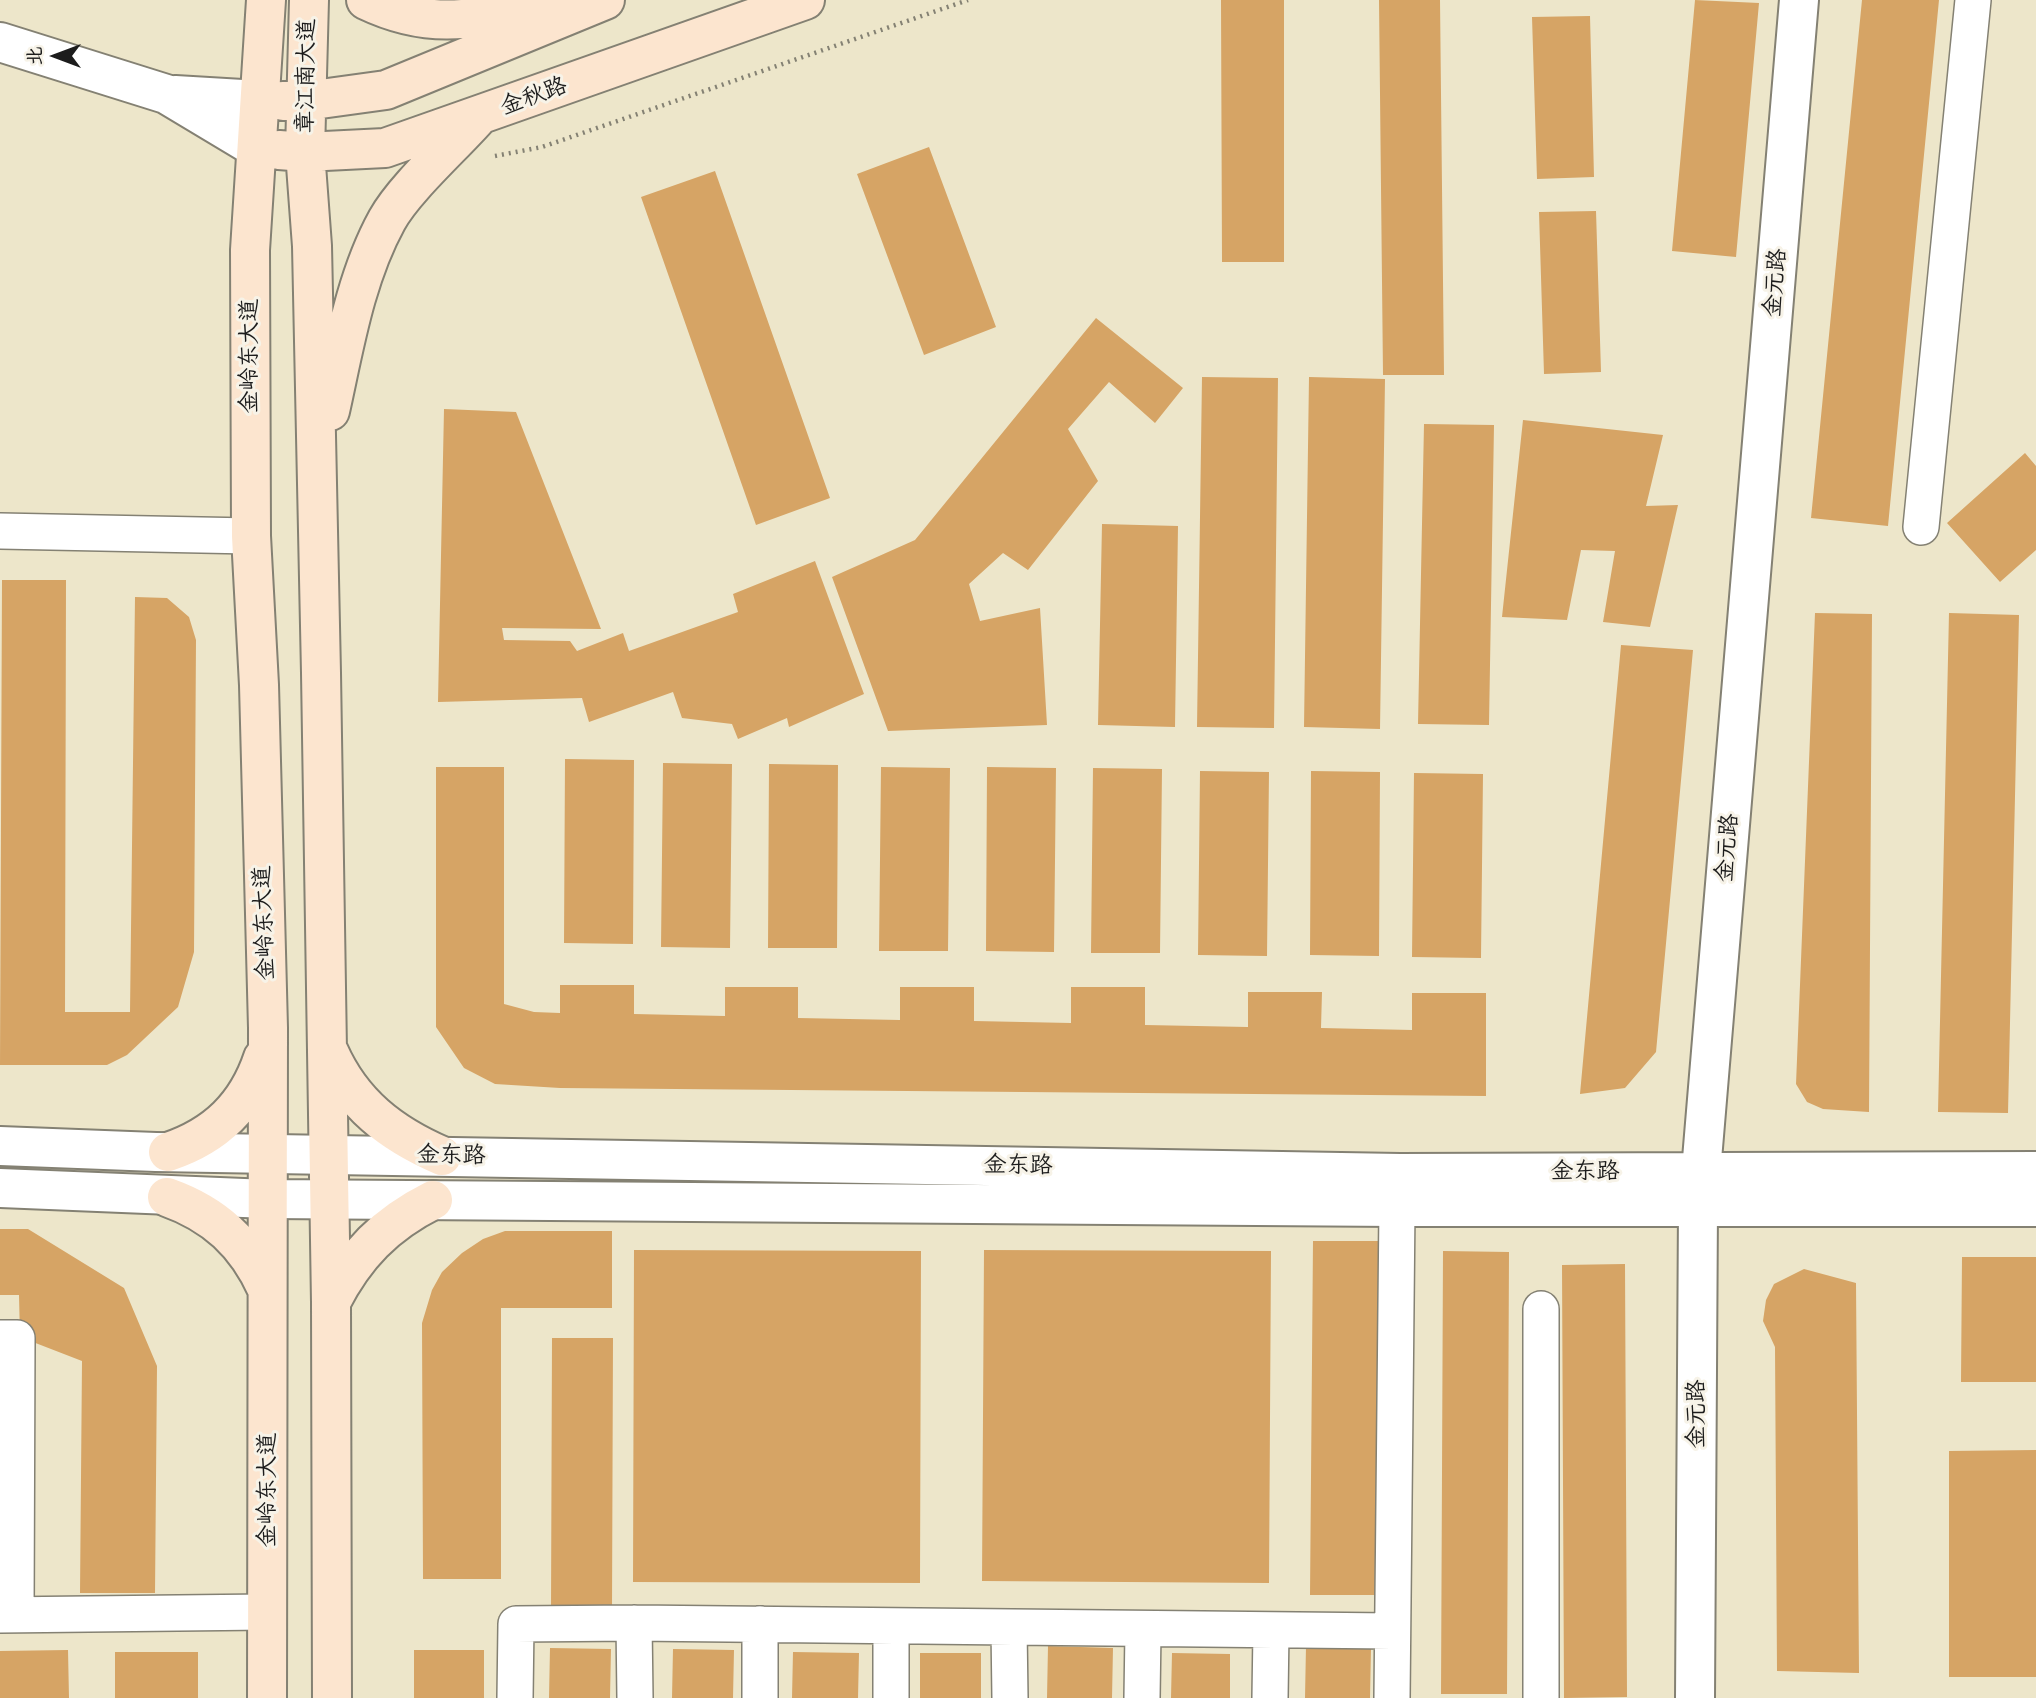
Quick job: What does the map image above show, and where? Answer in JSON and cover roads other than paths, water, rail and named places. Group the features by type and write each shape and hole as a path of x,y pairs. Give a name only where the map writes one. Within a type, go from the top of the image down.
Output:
{"main road":[{"name":"章江南大道","path":"256,148 266,0"},
{"name":"章江南大道","path":"305,152 309,0"},
{"path":"366,0 398,15 453,22 571,0"},
{"path":"259,100 306,102 386,90 605,0"},
{"name":"金秋路","path":"256,148 305,152 385,148 805,0"},
{"path":"317,468 367,262 387,219 401,200 478,117"},
{"name":"金岭东大道","path":"256,148 250,250 251,536 259,685 268,1028 267,1698"},
{"path":"305,152 312,246 330,1200 332,1698"},
{"path":"168,1152 208,1135 243,1101 256,1079 265,1054 268,1028"},
{"path":"327,1048 337,1070 367,1111 413,1144 442,1156"},
{"path":"167,1197 188,1205 226,1229 244,1248 269,1294"},
{"path":"331,1302 363,1250 384,1229 433,1200"}],"street":[{"name":"金元路","path":"1695,1698 1700,1189 1799,0"},
{"path":"1921,527 1973,0"},
{"path":"0,42 166,94 256,148"},
{"path":"166,94 259,100"},
{"path":"0,531 251,536"},
{"name":"金东路","path":"0,1146 168,1152 1400,1173 2036,1207"},
{"name":"金东路","path":"0,1188 167,1197 330,1200 1397,1207 2036,1171"},
{"path":"1392,1698 1397,1207"},
{"path":"1541,1309 1541,1698"},
{"path":"0,1338 18,1338 8,1615 267,1612"},
{"path":"634,1623 635,1698"},
{"path":"515,1698 516,1624 1392,1631"},
{"path":"761,1624 761,1698"},
{"path":"891,1626 891,1698"},
{"path":"1009,1628 1010,1698"},
{"path":"1142,1698 1143,1631"},
{"path":"1270,1698 1271,1631"}]}
